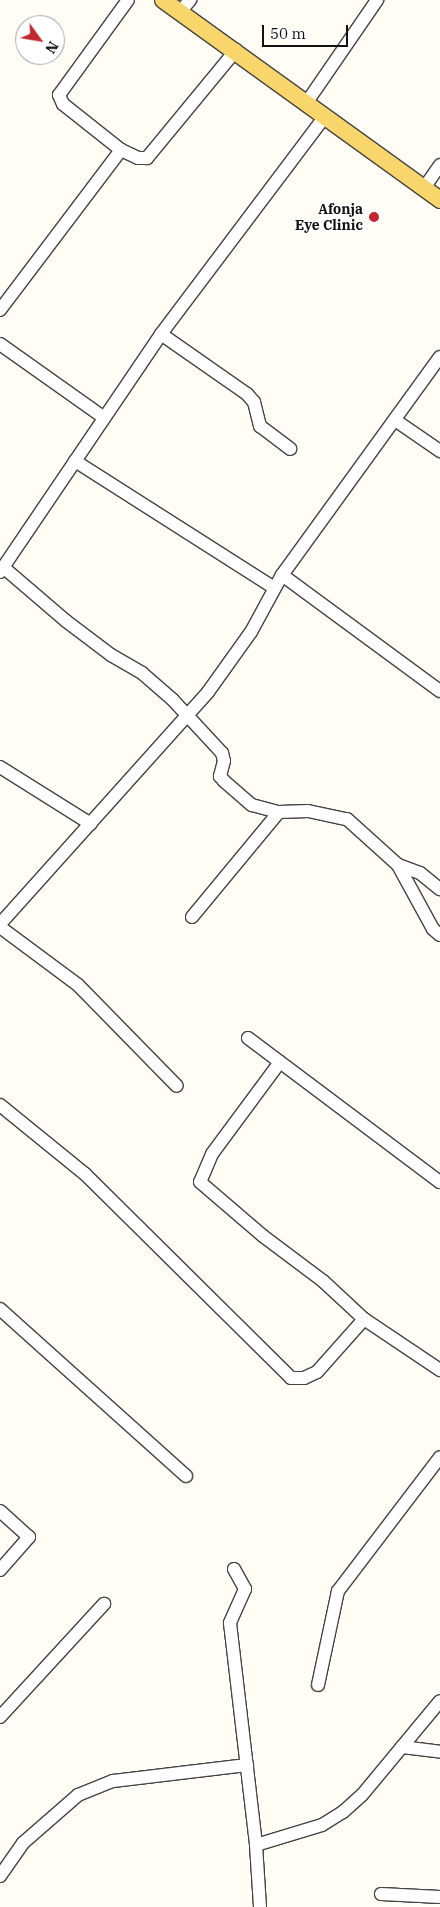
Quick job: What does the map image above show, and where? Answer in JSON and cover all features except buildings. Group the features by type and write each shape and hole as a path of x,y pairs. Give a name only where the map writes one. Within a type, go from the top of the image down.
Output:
{"main road":[{"path":"163,0 185,6 236,50 440,200"}],"street":[{"path":"128,0 59,95 63,104 121,150 147,158 236,50"},
{"path":"307,102 377,0"},
{"path":"325,116 161,334 103,417 76,462 2,570 73,627 142,673 172,699 185,717 222,753 224,761 220,776 252,805 279,812 308,811 347,819 398,865 433,930 440,935"},
{"path":"0,310 121,150"},
{"path":"424,188 440,165"},
{"path":"161,334 248,394 254,402 260,426 290,449"},
{"path":"0,344 103,417"},
{"path":"177,1086 78,985 0,925 92,824 185,717 238,651 282,575 440,357"},
{"path":"395,420 440,451"},
{"path":"76,462 274,588"},
{"path":"282,575 440,691"},
{"path":"0,767 92,824"},
{"path":"192,917 279,812"},
{"path":"398,865 420,873 440,889"},
{"path":"248,1038 440,1182"},
{"path":"280,1062 212,1154 200,1182 263,1236 323,1281 364,1319 440,1370"},
{"path":"0,1105 86,1174 291,1378 304,1378 317,1372 364,1319"},
{"path":"0,1309 154,1451 186,1476"},
{"path":"318,1685 338,1591 440,1457"},
{"path":"0,1512 29,1537 0,1570"},
{"path":"234,1569 245,1589 230,1623 256,1845 260,1907"},
{"path":"0,1717 104,1604"},
{"path":"256,1845 322,1824 343,1812 362,1795 440,1701"},
{"path":"402,1748 440,1752"},
{"path":"0,1876 23,1844 78,1795 112,1781 247,1765"},
{"path":"380,1894 440,1897"}],"place":[{"name":"Afonja Eye Clinic","path":"374,217"}]}
